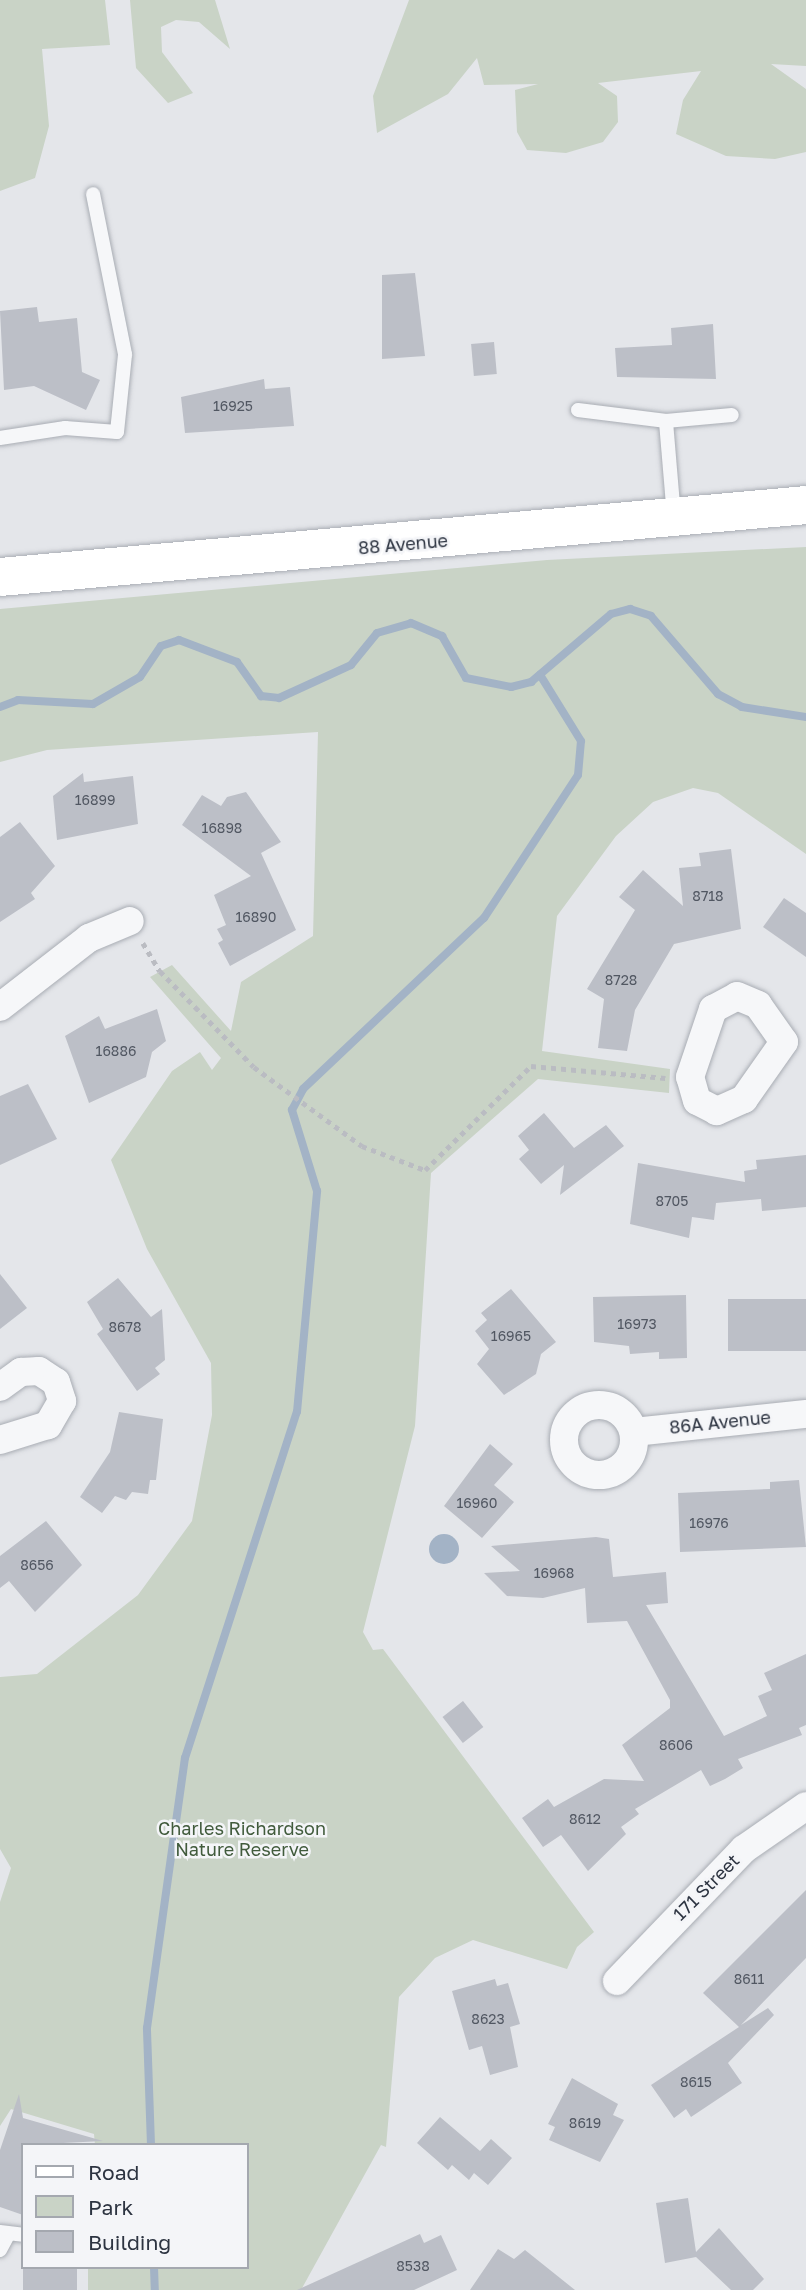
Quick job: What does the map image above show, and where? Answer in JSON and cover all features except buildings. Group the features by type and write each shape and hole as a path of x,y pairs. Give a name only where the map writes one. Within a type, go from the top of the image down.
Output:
{"main road":[{"name":"88 Avenue","path":"0,577 674,519 806,505"}],"street":[{"path":"0,1007 89,938 130,921"},
{"path":"723,999 754,1001 795,1046 744,1099 725,1111 700,1105 690,1077 710,1015 723,999"},
{"path":"0,1387 34,1370 52,1377 62,1394 53,1421 0,1440"},
{"name":"86A Avenue","path":"634,1432 806,1413"},
{"name":"171 Street","path":"618,1982 726,1865 806,1806"}],"lane":[{"path":"0,438 65,428 117,432 125,354 93,194"},
{"path":"578,410 666,421 732,415"},
{"path":"666,421 674,519"},
{"path":"0,2250 4,2234"}],"path":[{"path":"130,921 160,971 287,1093 362,1146 425,1170 531,1066 690,1077"}],"green space":[{"path":"0,0 105,0 110,45 42,49 49,126 35,178 0,191"},
{"path":"130,0 215,0 230,49 199,22 176,20 161,27 162,52 193,93 168,103 136,68"},
{"path":"409,0 806,0 806,66 771,64 806,89 806,152 775,159 726,156 676,134 683,100 701,71 598,83 617,96 618,122 603,142 566,153 527,150 517,132 515,90 538,84 484,85 477,58 448,94 377,133 373,96"},
{"name":"Charles Richardson Nature Reserve","path":"806,547 806,854 718,793 693,788 653,802 616,836 557,916 542,1051 670,1069 669,1093 538,1079 431,1173 415,1426 363,1632 373,1650 383,1649 594,1932 577,1947 567,1969 473,1940 435,1958 399,1997 386,2147 381,2145 301,2290 88,2290 88,2269 248,2269 248,2143 95,2143 94,2134 11,2109 0,2126 0,1902 11,1868 0,1849 0,1677 37,1674 138,1595 192,1521 212,1415 211,1363 147,1249 111,1160 172,1071 200,1052 212,1070 221,1058 150,977 172,965 231,1031 241,982 313,936 318,732 47,750 0,762 0,609 547,560"}],"water":[{"path":"444,1534 455,1538 459,1549 455,1560 444,1564 433,1560 429,1549 433,1538"}],"waterway":[{"path":"0,707 18,700 93,704 140,677 161,646 179,640 237,662 261,696 279,698 351,665 377,633 411,623 442,636 466,678 511,687 531,682 611,614 630,609 651,616 718,694 742,707 806,717"},
{"path":"151,2143 147,2028 185,1758 297,1412 317,1191 292,1110 303,1089 484,918 578,775 581,741 540,675"},
{"path":"154,2269 155,2290"}]}
